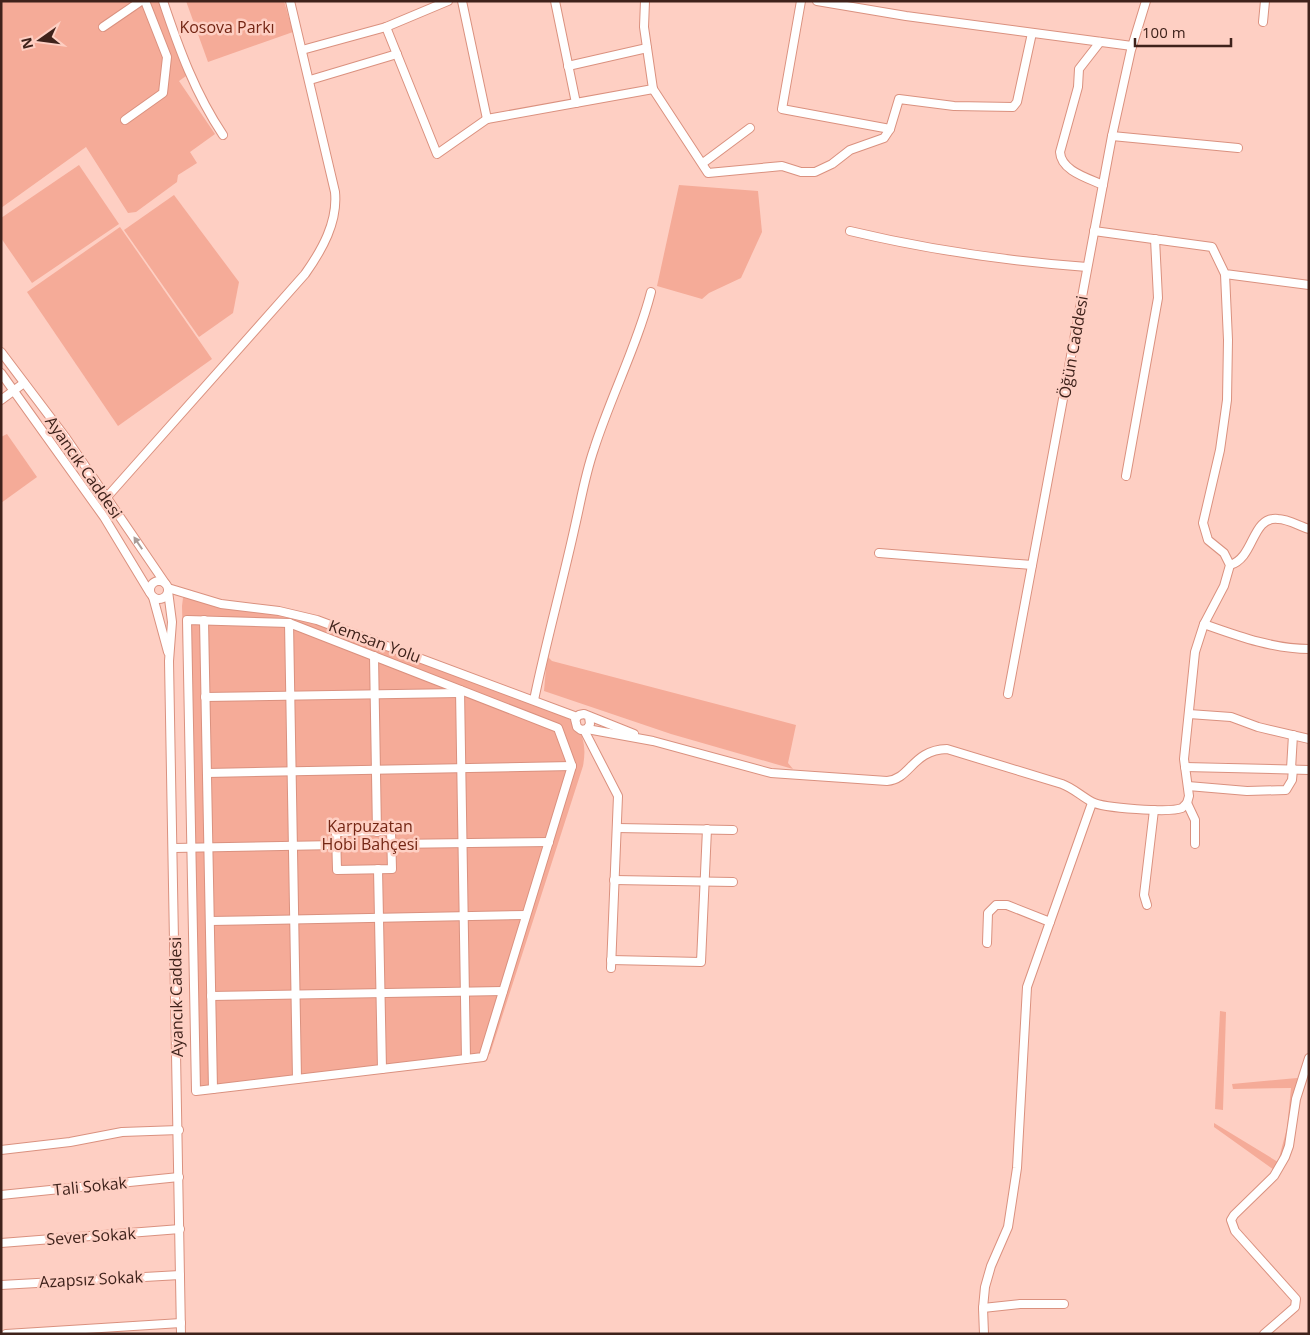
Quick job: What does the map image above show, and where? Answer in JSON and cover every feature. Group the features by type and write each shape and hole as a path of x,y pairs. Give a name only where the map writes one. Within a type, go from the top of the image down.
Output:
{"street":[{"path":"103,27 141,1"},
{"path":"125,120 163,93 167,57 145,1"},
{"path":"164,1 189,74 223,135"},
{"path":"107,497 298,283 324,244 335,215 336,200 310,80 290,1"},
{"path":"302,50 386,27 448,1"},
{"path":"462,1 487,119"},
{"path":"555,1 576,103"},
{"path":"645,1 644,27 652,89 708,173 782,166 811,173 832,164 850,150 882,140 890,129 899,100 954,106 1013,107 1017,102 1032,33"},
{"path":"801,1 782,109 890,129"},
{"path":"817,1 1132,46"},
{"name":"Öğün Caddesi","path":"1008,694 1112,136 1132,46 1146,1"},
{"path":"1262,22 1265,1"},
{"path":"386,27 437,154 487,119 652,89"},
{"path":"1100,42 1079,69 1078,87 1060,152 1063,162 1068,168 1103,185"},
{"path":"568,66 647,48"},
{"path":"310,80 397,54"},
{"path":"702,163 750,128"},
{"path":"1112,136 1238,148"},
{"path":"850,231 906,244 1004,260 1087,267"},
{"path":"1094,231 1212,247 1225,274 1228,340 1226,413 1203,523 1208,540 1224,553 1230,565 1224,586 1204,624 1195,652 1185,767 1188,786 1187,803 1195,820 1195,844"},
{"path":"1126,476 1158,298 1155,239"},
{"path":"1225,274 1309,285"},
{"path":"534,700 546,640 576,524 588,466 635,345 651,292"},
{"name":"Ayancık Caddesi","path":"1,352 107,497 167,587 172,622 170,661 181,1334"},
{"name":"Ayancık Caddesi","path":"1,373 104,516 152,595 170,661"},
{"path":"1,400 24,383"},
{"path":"1230,565 1244,557 1259,527 1268,520 1282,519 1309,529"},
{"path":"878,553 1032,565"},
{"path":"154,583 167,587 162,599 152,595 154,583"},
{"name":"Kemsan Yolu","path":"167,587 221,604 285,612 317,620 577,717"},
{"path":"187,620 204,620 288,623 558,728 572,766 483,1057 196,1091 187,620"},
{"path":"204,620 213,1089"},
{"path":"288,623 297,1079"},
{"path":"1204,624 1237,636 1289,649 1309,649"},
{"path":"374,656 377,832"},
{"path":"205,698 374,695 459,691"},
{"path":"459,691 466,1059"},
{"path":"653,741 584,714 577,717 575,724 579,729 653,741 771,773 887,781 899,777 922,756 935,750 947,750 1062,784 1076,790 1092,803 1154,810 1178,809 1187,803"},
{"path":"1189,714 1231,717 1258,727 1309,739"},
{"path":"585,729 590,724 589,717"},
{"path":"189,722 206,722"},
{"path":"585,729 618,796 611,964 701,962 707,830"},
{"path":"1188,786 1247,791 1286,790 1292,780 1293,735"},
{"path":"207,773 572,766"},
{"path":"1185,767 1309,770"},
{"path":"984,1334 983,1308 988,1276 1008,1227 1014,1190 1027,987 1092,803"},
{"path":"1147,905 1144,895 1154,810"},
{"path":"617,828 733,830"},
{"path":"391,831 391,844 392,869 337,870 336,832 391,831"},
{"path":"391,844 549,842"},
{"path":"174,848 336,845"},
{"path":"378,869 382,1069"},
{"path":"614,880 733,882"},
{"path":"987,943 988,914 996,906 1007,905 1050,922"},
{"path":"210,921 526,915"},
{"path":"194,971 211,971"},
{"path":"211,996 503,991"},
{"path":"196,1051 212,1051"},
{"path":"1264,1334 1295,1307 1296,1299 1234,1231 1231,1220 1274,1176 1286,1157 1296,1099 1309,1058"},
{"path":"1,1150 70,1142 122,1132 179,1130"},
{"name":"Tali Sokak","path":"1,1195 179,1177"},
{"name":"Sever Sokak","path":"1,1242 180,1229"},
{"name":"Azapsız Sokak","path":"1,1285 180,1275"},
{"path":"983,1308 1020,1304 1064,1304"},
{"path":"6,1334 181,1322"}],"green space":[{"path":"1,1 160,1 186,76 179,81 215,134 190,152 197,163 178,175 177,182 136,212 128,213 86,147 1,208"},
{"name":"Kosova Parkı","path":"186,1 284,1 293,32 208,62"},
{"path":"79,165 119,224 32,283 1,238 1,218"},
{"path":"679,185 758,191 762,232 741,278 709,293 702,299 657,286"},
{"path":"174,195 239,282 233,313 199,337 124,230"},
{"path":"120,227 212,359 118,426 27,292"},
{"path":"7,434 37,477 1,503 1,437"},
{"name":"Karpuzatan Hobi Bahçesi","path":"191,591 218,605 289,610 556,711 571,721 580,733 584,748 583,766 490,1054 194,1089 182,606 183,598"},
{"path":"547,656 552,661 796,725 788,763 793,769 671,734 544,691"},
{"path":"1220,1011 1226,1012 1223,1110 1215,1109"},
{"path":"1297,1078 1301,1080 1290,1145 1277,1172 1214,1127 1214,1123 1278,1162 1287,1128 1291,1088 1233,1089 1232,1084"}]}
